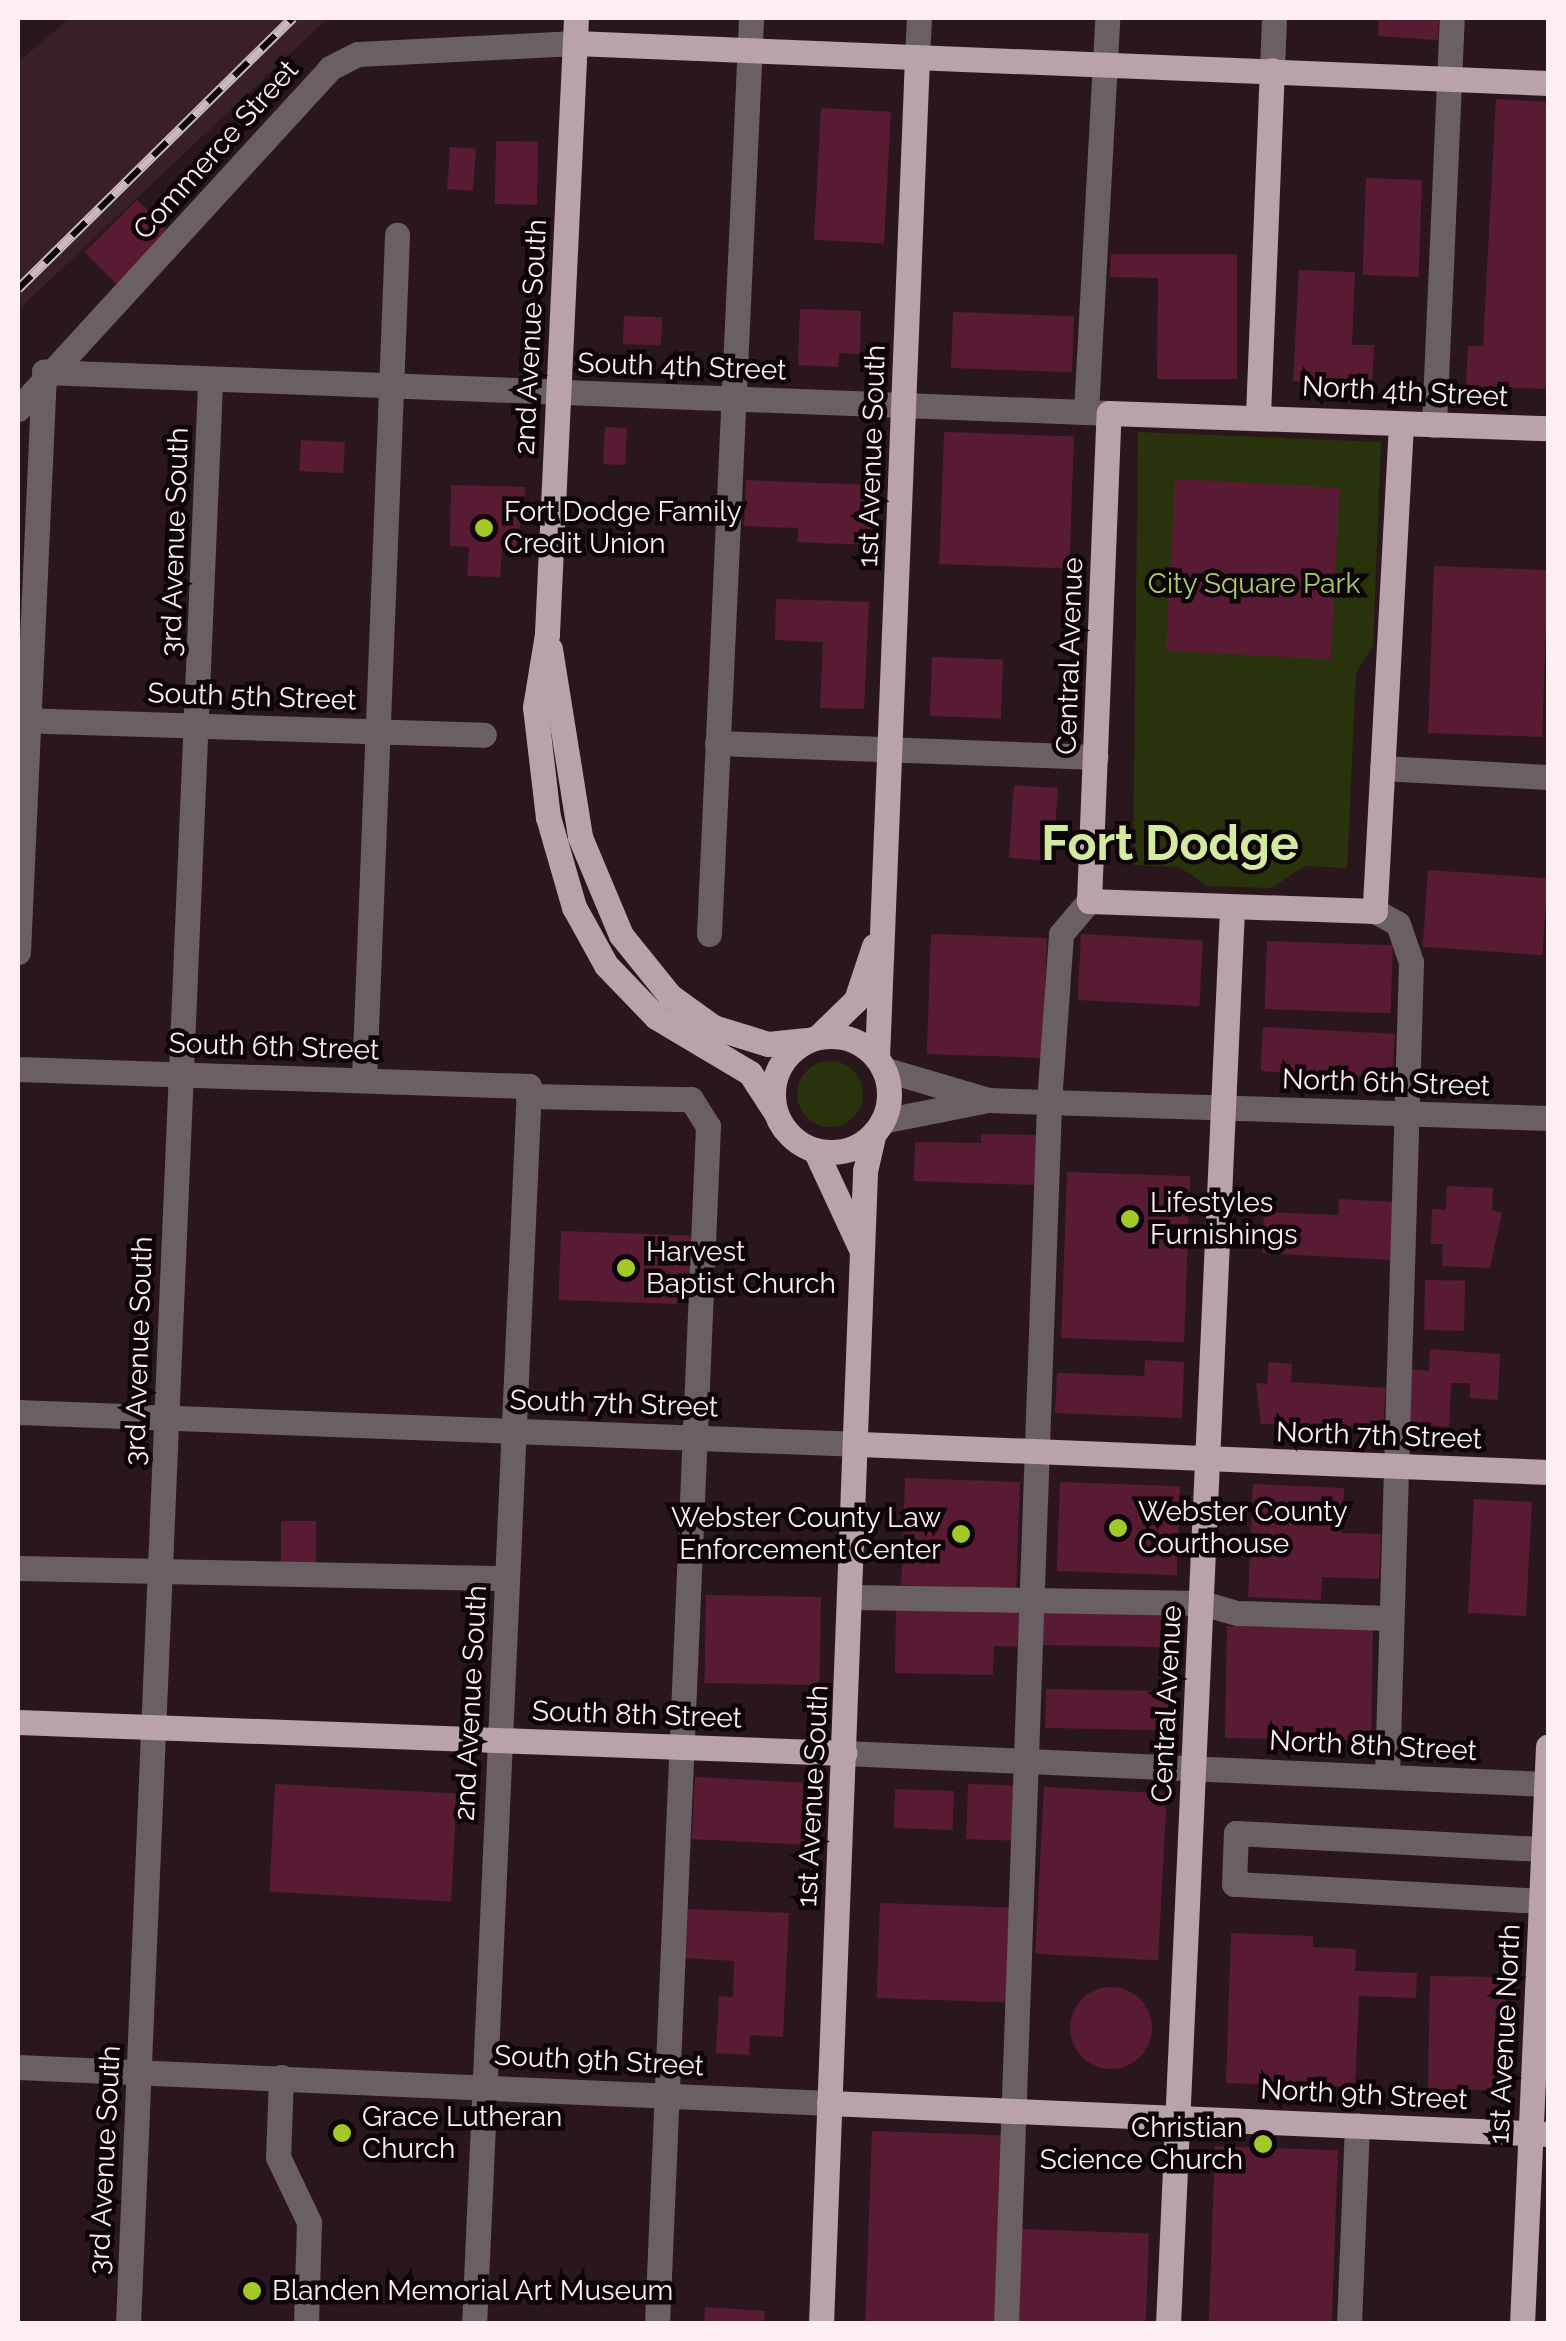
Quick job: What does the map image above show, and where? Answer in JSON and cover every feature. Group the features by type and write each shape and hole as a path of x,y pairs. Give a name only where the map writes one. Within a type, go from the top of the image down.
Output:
{"main road":[{"name":"2nd Avenue South","path":"584,18 576,30 548,634 535,699 539,760 582,924 633,996 750,1074 774,1110"},
{"path":"576,30 748,50 1548,83"},
{"name":"1st Avenue South","path":"821,2324 866,1271 878,1127 917,58"},
{"path":"1258,415 1272,70"},
{"name":"South 4th Street","path":"1098,413 1258,415"},
{"name":"Central Avenue","path":"1089,902 1096,758 1098,413"},
{"name":"North 4th Street","path":"1258,415 1548,428"},
{"path":"1089,902 1375,911 1401,424"},
{"name":"2nd Avenue South","path":"548,634 576,822 611,919 653,978 701,1020 768,1044 813,1038"},
{"name":"1st Avenue South","path":"866,1271 850,1211 815,1150 786,1132 774,1110 775,1075 856,1000 884,898"},
{"name":"Central Avenue","path":"1168,2324 1232,906"},
{"path":"813,1038 846,1037 880,1064"},
{"path":"815,1150 852,1148 878,1127"},
{"name":"South 7th Street","path":"860,1444 1207,1460"},
{"name":"North 7th Street","path":"1207,1460 1548,1472"},
{"name":"South 8th Street","path":"18,1722 844,1753"},
{"name":"1st Avenue North","path":"1522,2324 1540,2134 1541,1900 1548,1747"},
{"name":"South 9th Street","path":"829,2102 1177,2115"},
{"name":"North 9th Street","path":"1177,2115 1540,2134"}],"street":[{"path":"708,934 750,18"},
{"name":"1st Avenue South","path":"917,58 919,18"},
{"path":"1098,413 1106,18"},
{"path":"1272,70 1274,18"},
{"path":"1434,425 1452,18"},
{"name":"Commerce Street","path":"18,409 44,372 86,333 330,68 358,54 489,54 576,30"},
{"path":"364,1080 374,732 397,236"},
{"path":"18,952 22,720 44,372"},
{"name":"South 4th Street","path":"44,372 1098,413"},
{"name":"3rd Avenue South","path":"128,2324 199,724 210,380"},
{"name":"South 5th Street","path":"22,720 484,736"},
{"path":"717,743 1096,758"},
{"path":"1382,768 1548,776"},
{"path":"1006,2324 1040,1452 1049,1102 1061,934 1089,902"},
{"path":"1375,911 1398,924 1411,962 1392,1466 1387,1776"},
{"path":"880,1064 988,1100"},
{"name":"South 6th Street","path":"18,1069 364,1080 691,1100 702,1108 697,1438"},
{"name":"2nd Avenue South","path":"474,2324 528,1091"},
{"path":"878,1127 988,1100 1222,1108"},
{"name":"North 6th Street","path":"1222,1108 1548,1118"},
{"name":"South 7th Street","path":"18,1412 860,1444"},
{"path":"657,2324 697,1438"},
{"path":"18,1568 507,1578"},
{"path":"853,1597 1202,1603 1238,1613 1389,1618"},
{"name":"South 8th Street","path":"844,1753 1194,1767"},
{"name":"North 8th Street","path":"1194,1767 1548,1784"},
{"path":"1541,1900 1234,1884 1236,1833 1543,1849"},
{"name":"South 9th Street","path":"18,2067 829,2102"},
{"path":"281,2077 278,2157 309,2222 306,2324"},
{"path":"1349,2324 1358,2125"}],"shaded area":[{"path":"70,18 328,18 18,310 18,62"}],"green space":[{"name":"City Square Park","path":"1138,432 1381,442 1373,646 1356,673 1347,868 1305,866 1271,888 1208,886 1179,867 1133,865"},
{"path":"830,1061 843,1063 853,1071 861,1081 861,1107 853,1117 843,1125 830,1127 817,1125 807,1117 799,1107 797,1094 799,1081 807,1071 817,1063"}],"building":[{"path":"1379,18 1439,18 1438,40 1378,36"},
{"path":"1496,99 1548,102 1548,389 1466,386 1468,346 1483,346"},
{"path":"821,108 891,112 884,243 814,240"},
{"path":"496,141 538,142 537,205 495,204"},
{"path":"450,147 476,149 473,191 447,189"},
{"path":"1366,178 1422,180 1419,277 1363,275"},
{"path":"137,200 170,233 118,286 85,252"},
{"path":"1111,254 1237,254 1237,379 1157,379 1158,278 1110,277"},
{"path":"1299,270 1355,272 1352,345 1374,345 1372,385 1293,381"},
{"path":"800,309 861,311 860,354 839,353 838,367 798,365"},
{"path":"953,312 1074,316 1072,372 951,368"},
{"path":"624,316 662,317 661,345 623,344"},
{"path":"605,427 627,428 625,465 603,464"},
{"path":"944,432 1074,437 1069,568 939,564"},
{"path":"301,440 345,442 343,473 299,471"},
{"path":"1175,479 1340,488 1331,659 1166,651"},
{"path":"746,480 873,485 870,545 797,542 798,528 744,526"},
{"name":"Fort Dodge Family Credit Union","path":"451,485 526,487 516,550 502,549 500,577 467,576 469,547 450,546"},
{"path":"1434,566 1548,570 1542,737 1428,733"},
{"path":"776,599 869,602 864,709 820,708 823,642 775,640"},
{"path":"932,657 1003,659 1001,718 930,716"},
{"path":"1014,785 1058,788 1053,861 1009,858"},
{"path":"1428,870 1548,878 1542,955 1423,947"},
{"path":"931,934 1047,938 1043,1058 927,1054"},
{"path":"1081,934 1203,940 1199,1006 1078,1000"},
{"path":"1267,941 1393,945 1391,1013 1265,1009"},
{"path":"1263,1027 1395,1034 1393,1078 1261,1071"},
{"path":"981,1134 1038,1135 1035,1185 914,1181 915,1142 981,1143"},
{"path":"1067,1172 1190,1176 1184,1342 1061,1338"},
{"path":"1447,1186 1493,1188 1492,1211 1502,1212 1490,1268 1442,1266 1443,1244 1431,1244 1432,1209 1446,1210"},
{"path":"1339,1199 1394,1202 1391,1260 1262,1253 1264,1212 1338,1215"},
{"name":"Harvest Baptist Church","path":"561,1231 694,1236 692,1305 559,1300"},
{"path":"1425,1280 1465,1281 1464,1331 1424,1330"},
{"path":"1430,1349 1500,1354 1498,1400 1470,1398 1470,1383 1451,1383 1449,1427 1409,1424 1406,1368 1429,1371"},
{"path":"1145,1360 1184,1362 1182,1418 1055,1413 1057,1373 1144,1376"},
{"path":"1269,1362 1292,1364 1291,1382 1386,1388 1383,1427 1261,1424 1256,1383 1267,1384"},
{"name":"Webster County Law Enforcement Center","path":"905,1478 1020,1482 1016,1589 901,1585"},
{"name":"Webster County Courthouse","path":"1060,1482 1180,1486 1177,1575 1057,1571"},
{"path":"1253,1484 1344,1488 1342,1533 1381,1534 1379,1579 1322,1577 1321,1600 1248,1597"},
{"path":"1474,1499 1532,1502 1526,1616 1468,1613"},
{"path":"281,1521 316,1521 316,1565 281,1565"},
{"path":"706,1595 821,1597 819,1685 704,1683"},
{"path":"1043,1608 1177,1610 1176,1647 1042,1645"},
{"path":"896,1609 1023,1611 1022,1647 994,1646 993,1675 895,1673"},
{"path":"1227,1626 1373,1629 1371,1741 1225,1738"},
{"path":"1046,1689 1173,1691 1172,1730 1045,1728"},
{"path":"695,1777 821,1784 818,1846 692,1839"},
{"path":"275,1784 457,1794 451,1901 269,1892"},
{"path":"968,1784 1016,1786 1014,1841 966,1839"},
{"path":"1044,1787 1167,1793 1158,1960 1035,1954"},
{"path":"895,1789 954,1791 953,1830 894,1828"},
{"path":"880,1903 1014,1908 1011,2003 877,1998"},
{"path":"688,1909 789,1913 783,2037 750,2035 749,2055 716,2053 719,1996 733,1997 734,1961 685,1958"},
{"path":"1231,1933 1313,1936 1313,1947 1356,1949 1355,1971 1417,1973 1416,1998 1359,1996 1355,2087 1226,2083"},
{"path":"1430,1976 1507,1977 1505,2090 1428,2089"},
{"path":"1103,1987 1119,1987 1145,2005 1152,2028 1149,2044 1140,2057 1119,2069 1103,2069 1077,2051 1070,2036 1070,2020 1088,1994"},
{"path":"872,2131 1004,2136 997,2324 865,2324"},
{"path":"1215,2146 1338,2150 1332,2324 1209,2324"},
{"path":"1022,2229 1149,2233 1146,2324 1019,2324"},
{"path":"705,2307 765,2311 764,2324 704,2324"}],"railway":[{"path":"18,289 293,18"}],"place":[{"name":"Fort Dodge Family Credit Union","path":"484,528"},
{"name":"Lifestyles Furnishings","path":"1130,1219"},
{"name":"Harvest Baptist Church","path":"626,1268"},
{"name":"Webster County Courthouse","path":"1118,1528"},
{"name":"Webster County Law Enforcement Center","path":"961,1534"},
{"name":"Grace Lutheran Church","path":"342,2133"},
{"name":"Christian Science Church","path":"1263,2144"},
{"name":"Blanden Memorial Art Museum","path":"252,2291"}],"district":[{"name":"Fort Dodge","path":"1170,844"}]}
